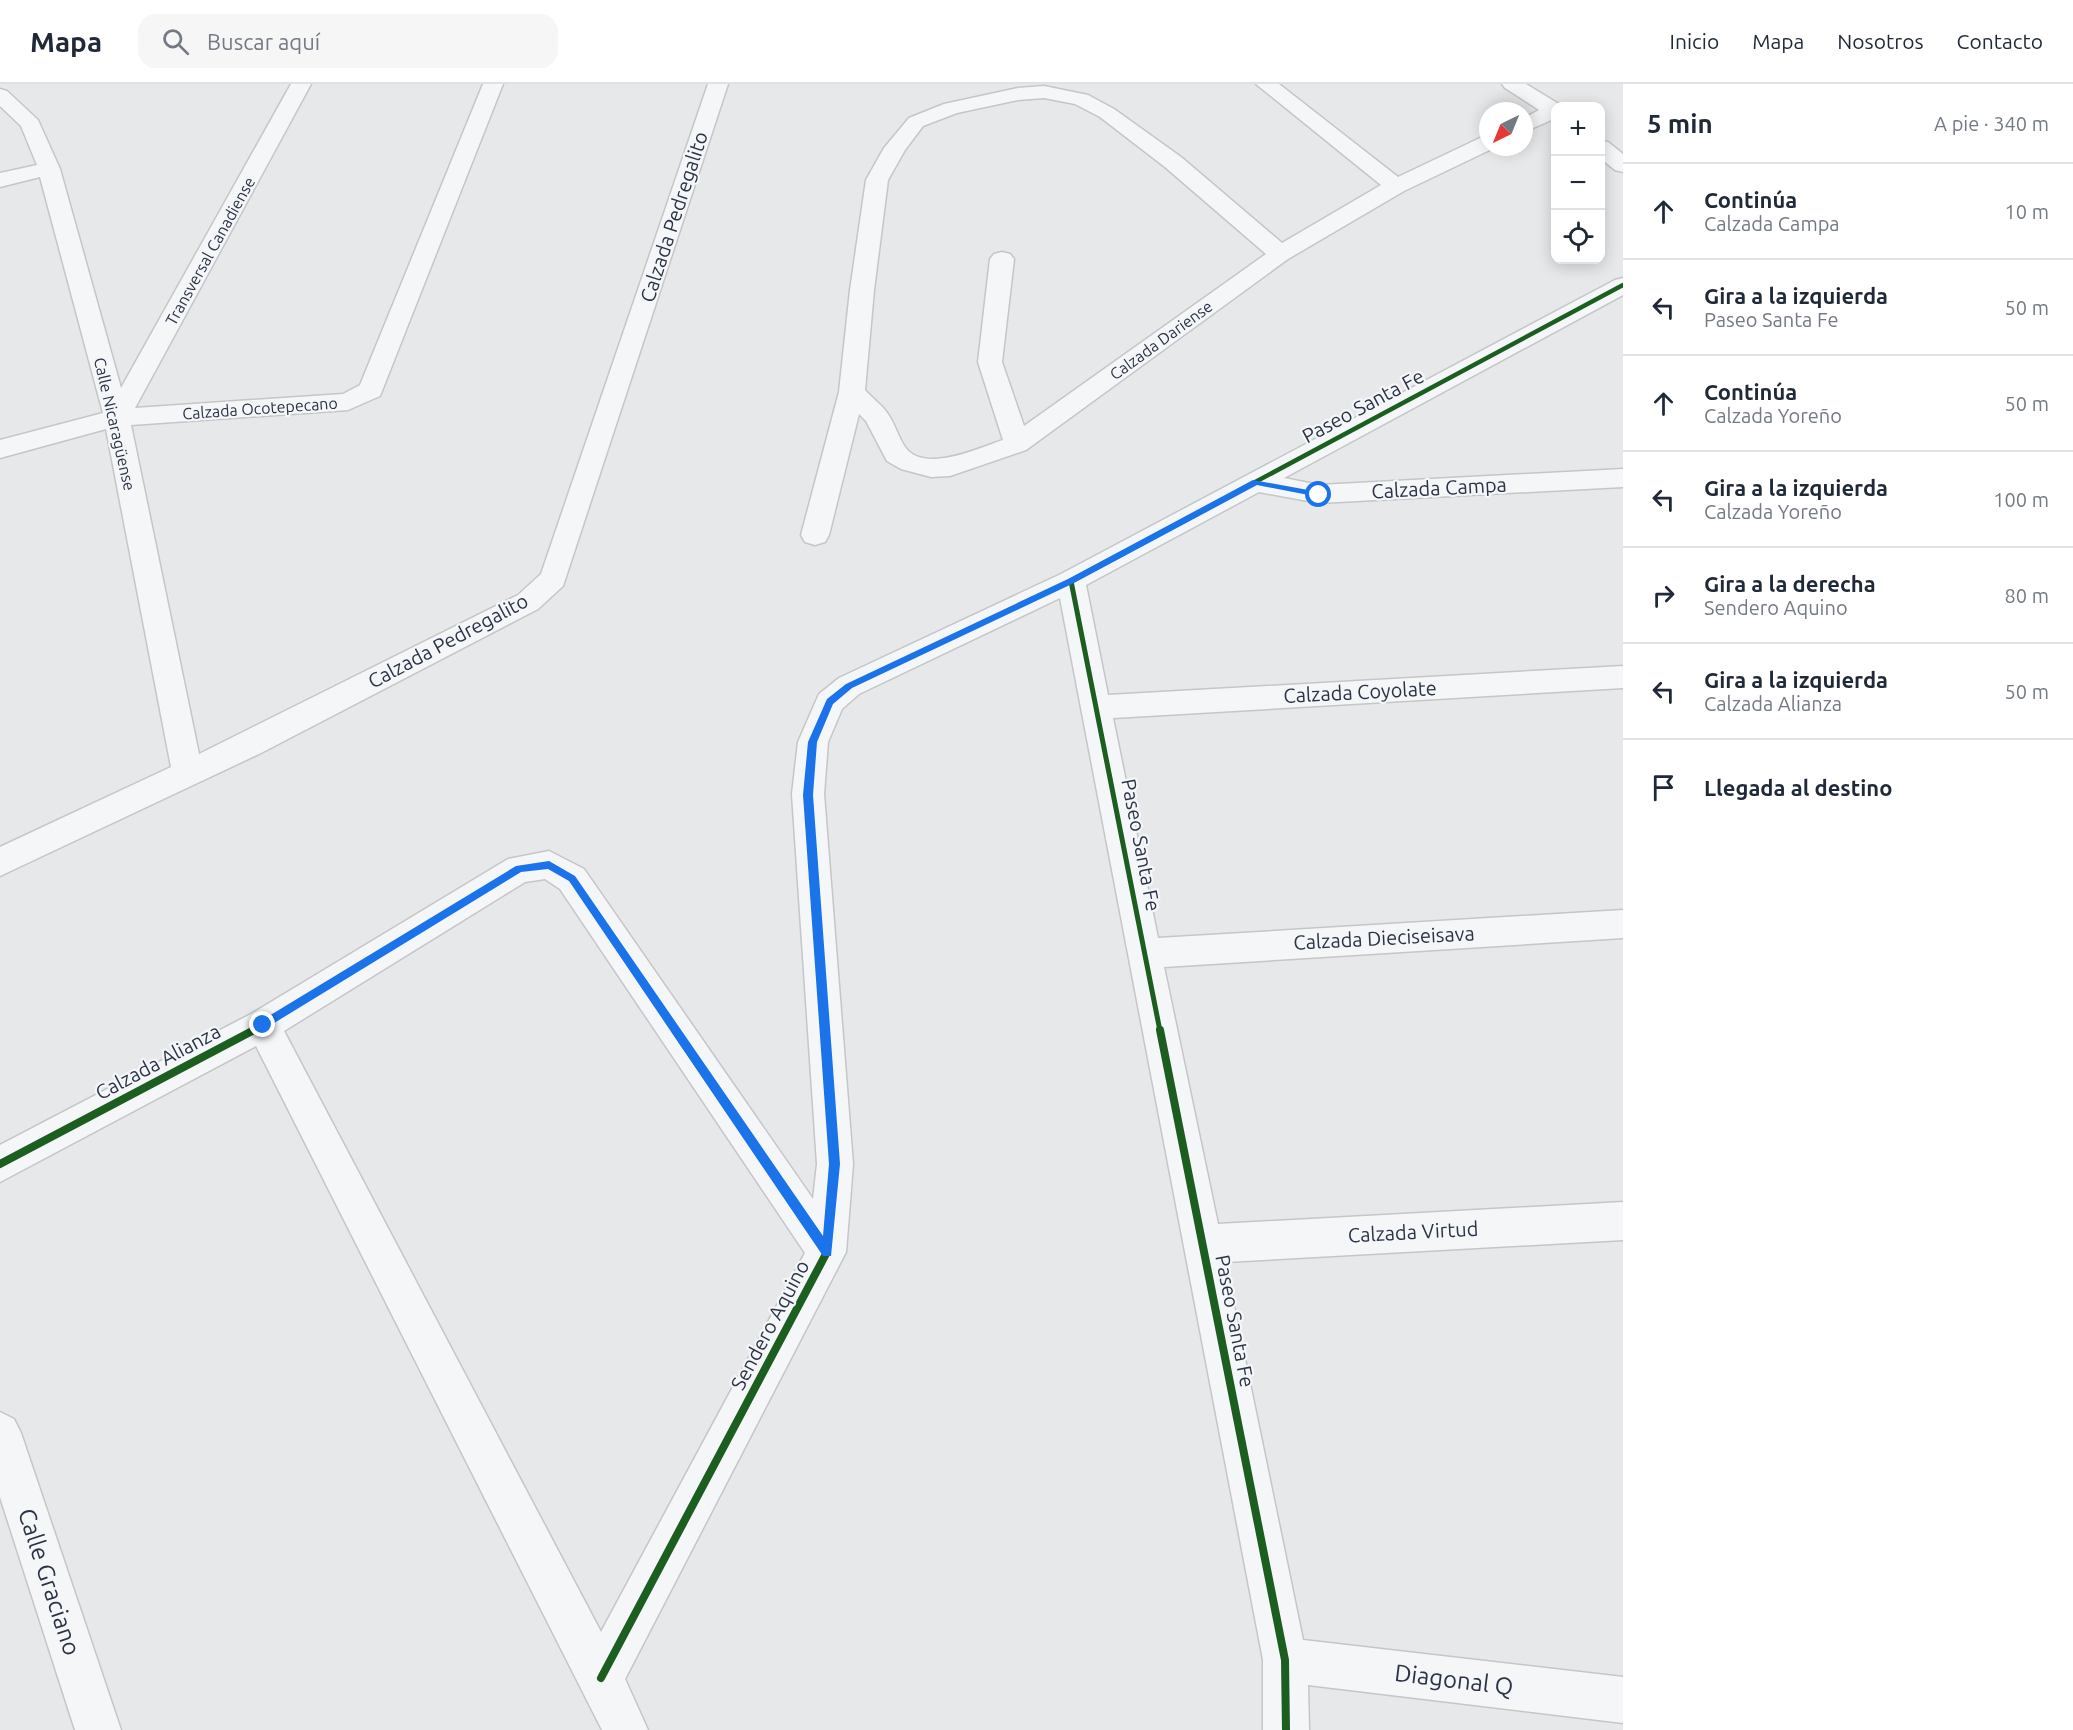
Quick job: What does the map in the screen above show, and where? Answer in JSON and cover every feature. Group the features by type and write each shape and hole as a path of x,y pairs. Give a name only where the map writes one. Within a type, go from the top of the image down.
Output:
{"street":[{"name":"Transversal Canadiense","path":"117,418 301,84"},
{"name":"Calzada Ocotepecano","path":"0,449 117,418 348,402 371,390 493,84"},
{"name":"Calzada Pedregalito","path":"0,862 250,744 528,602 553,579 718,84"},
{"path":"1266,84 1396,186"},
{"path":"1512,84 1551,109"},
{"path":"815,535 852,392 862,290 877,180 895,148 916,122 951,108 1026,93 1044,92 1081,99 1107,113 1173,162 1280,254"},
{"name":"Calle Nicaragüense","path":"0,95 31,124 50,169 117,418 188,772"},
{"path":"1533,122 1551,114"},
{"name":"Calzada Dariense","path":"852,392 877,417 896,455 910,463 931,468 950,467 1017,444 1280,254 1396,186 1479,146"},
{"path":"1605,151 1623,165"},
{"path":"0,180 50,169"},
{"path":"1002,259 990,362 1017,444"},
{"name":"Paseo Santa Fe","path":"1286,1730 1285,1660 1071,581 1623,285"},
{"name":"Calzada Campa","path":"1256,482 1319,495 1623,478"},
{"path":"827,1252 834,1164 808,795 813,742 830,702 849,686 1071,581"},
{"name":"Calzada Coyolate","path":"1096,707 1623,677"},
{"name":"Sendero Aquino","path":"549,865 572,879 827,1252 601,1678"},
{"name":"Calzada Alianza","path":"0,1164 263,1025 519,868 549,865"},
{"name":"Calzada Dieciseisava","path":"1146,952 1623,924"},
{"path":"263,1025 601,1678 625,1730"},
{"name":"Calzada Virtud","path":"1203,1244 1623,1221"},
{"name":"Calle Graciano","path":"0,1433 98,1730"},
{"name":"Diagonal Q","path":"1285,1660 1623,1700"}],"cycle path":[{"path":"1286,1730 1285,1660 1071,581 1623,285"},
{"path":"0,1164 263,1025 519,869 549,865 572,879 827,1252 601,1678"}],"route":[{"path":"263,1025 519,868 549,865 572,879 827,1252 834,1164 808,795 813,742 830,702 849,686 1071,581 1256,482 1319,495"}]}
